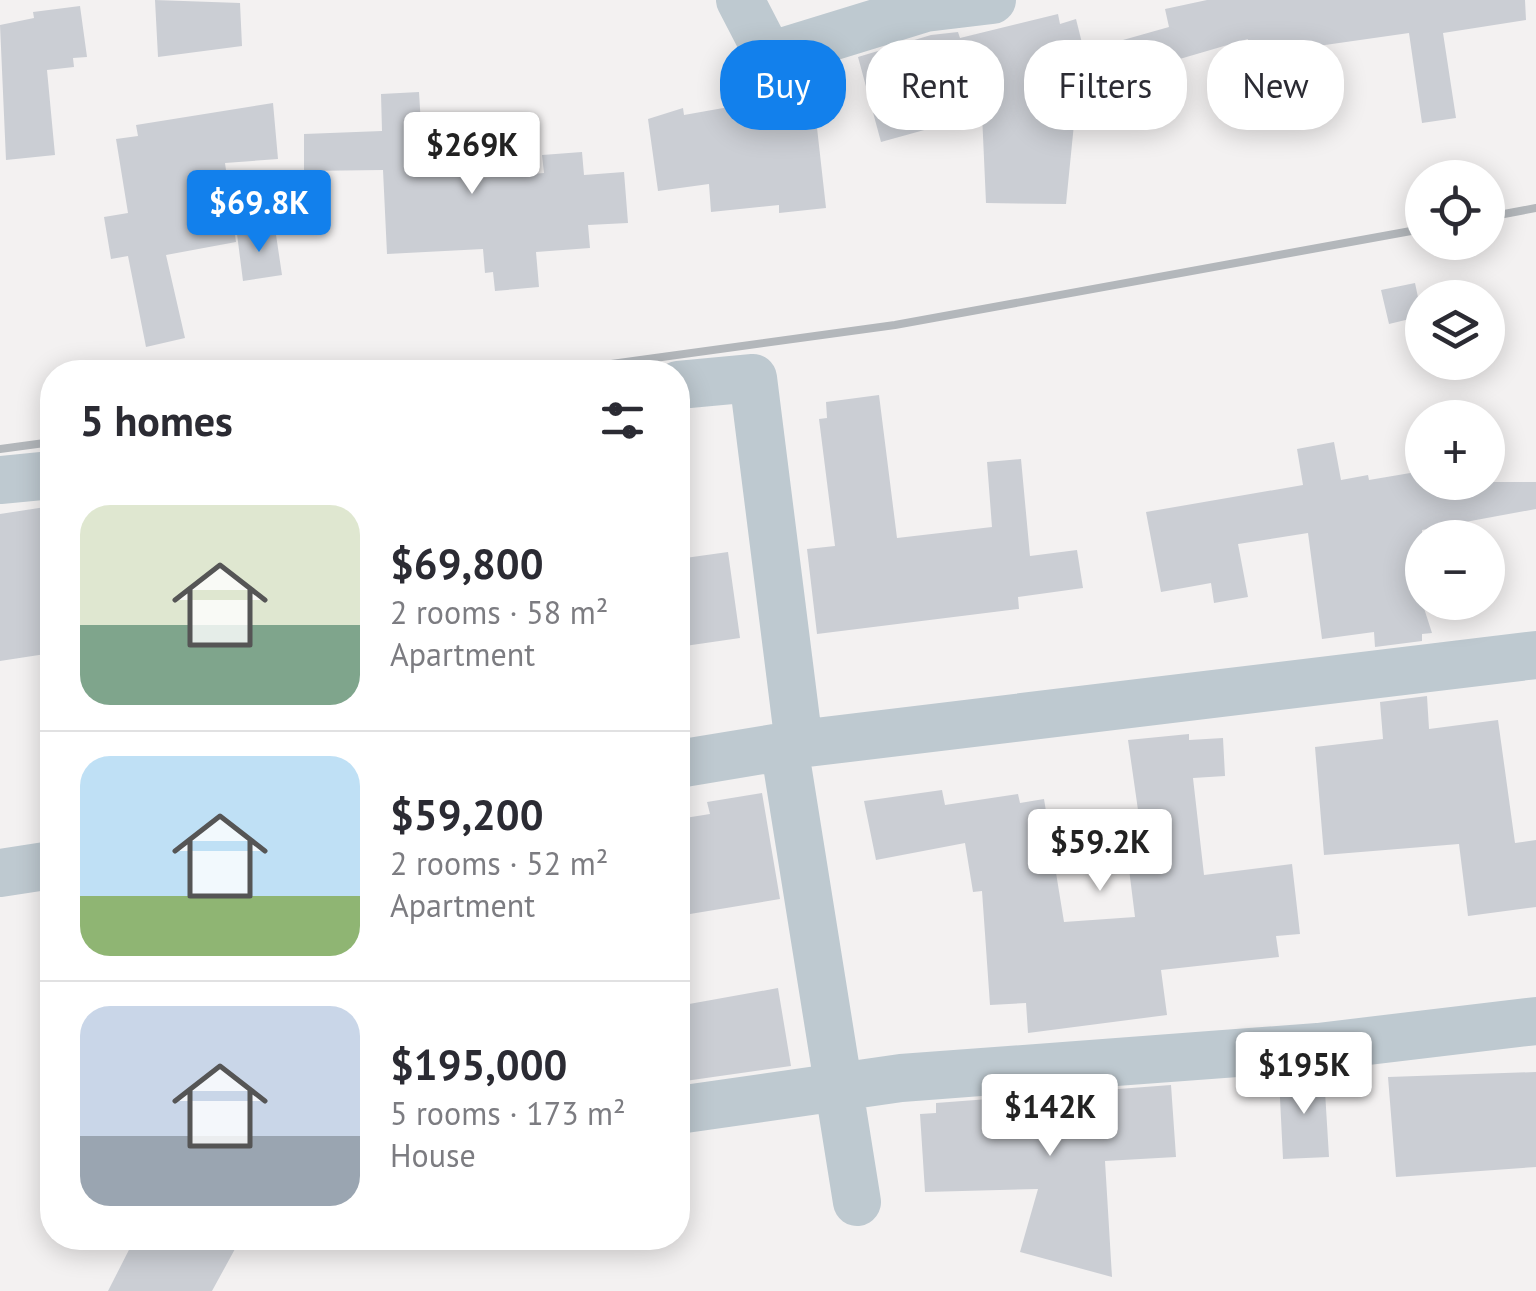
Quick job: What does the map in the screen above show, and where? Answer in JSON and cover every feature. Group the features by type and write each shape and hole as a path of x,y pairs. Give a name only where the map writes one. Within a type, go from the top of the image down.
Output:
{"street":[{"path":"740,0 769,56 925,8 992,0"},
{"path":"690,384 753,378 791,745 857,1202"},
{"path":"0,480 40,475"},
{"path":"690,762 791,745 1536,656"},
{"path":"0,874 40,867"},
{"path":"690,1108 901,1078 1318,1048 1536,1021"}],"building":[{"path":"155,0 240,3 242,46 158,57"},
{"path":"1207,0 1525,0 1526,20 1443,33 1456,118 1422,123 1409,33 1344,42 1207,40 1207,51 1187,57 1187,40 1123,40 1169,27 1165,9"},
{"path":"80,6 87,57 73,58 74,67 47,70 55,155 6,160 0,25 34,18 33,12"},
{"path":"1058,14 1060,24 1076,19 1081,40 1024,40 1024,130 1073,130 1066,204 986,203 983,130 1004,130 1004,40 914,40 958,32 960,38"},
{"path":"866,55 866,87 858,57"},
{"path":"419,92 423,157 465,156 466,179 544,173 542,155 582,152 584,175 624,172 628,223 588,225 590,248 536,252 539,287 495,291 493,272 485,273 483,249 387,254 383,170 304,171 304,134 382,131 381,94"},
{"path":"273,103 278,159 225,163 236,242 166,255 185,338 146,347 128,256 111,259 104,217 128,213 116,139 138,136 136,125"},
{"path":"683,108 684,115 720,109 720,130 817,130 826,208 779,213 779,205 711,212 709,184 658,191 648,119"},
{"path":"878,130 924,130 881,142"},
{"path":"275,228 282,275 243,281 237,234"},
{"path":"1405,285 1405,320 1389,324 1381,290"},
{"path":"879,395 897,538 992,527 987,462 1021,459 1030,556 1077,550 1083,588 1018,597 1019,609 817,634 807,549 835,546 819,419 827,418 826,402"},
{"path":"1334,442 1341,480 1405,474 1405,500 1505,500 1505,482 1536,482 1536,509 1476,520 1405,520 1405,620 1428,620 1432,633 1422,634 1422,641 1375,647 1374,632 1322,639 1308,533 1238,544 1248,597 1214,603 1211,583 1161,592 1146,512 1303,485 1297,449"},
{"path":"40,508 40,655 0,661 0,514"},
{"path":"728,552 740,638 690,645 690,557"},
{"path":"1427,696 1429,729 1498,720 1515,843 1536,840 1536,907 1468,916 1459,844 1324,855 1315,747 1383,739 1380,702"},
{"path":"1189,734 1189,740 1223,738 1225,776 1193,778 1204,875 1292,864 1300,934 1276,936 1279,957 1161,970 1167,1015 1028,1033 1026,1003 990,1005 982,891 973,892 965,843 876,860 864,801 942,790 945,805 1018,794 1020,803 1044,799 1064,922 1135,917 1128,861 1145,859 1128,740"},
{"path":"762,793 780,899 690,914 690,817 710,814 707,802"},
{"path":"778,988 791,1066 690,1080 690,1004"},
{"path":"1536,1072 1536,1167 1396,1177 1388,1077"},
{"path":"1324,1075 1329,1157 1283,1159 1279,1078"},
{"path":"1171,1085 1176,1157 1105,1161 1112,1277 1020,1252 1038,1189 925,1192 920,1114 936,1113 936,1103"},
{"path":"129,1250 234,1250 212,1291 108,1291"}],"railway":[{"path":"1505,214 1536,208"},
{"path":"640,360 895,325 1405,232"},
{"path":"0,449 40,444"}]}
